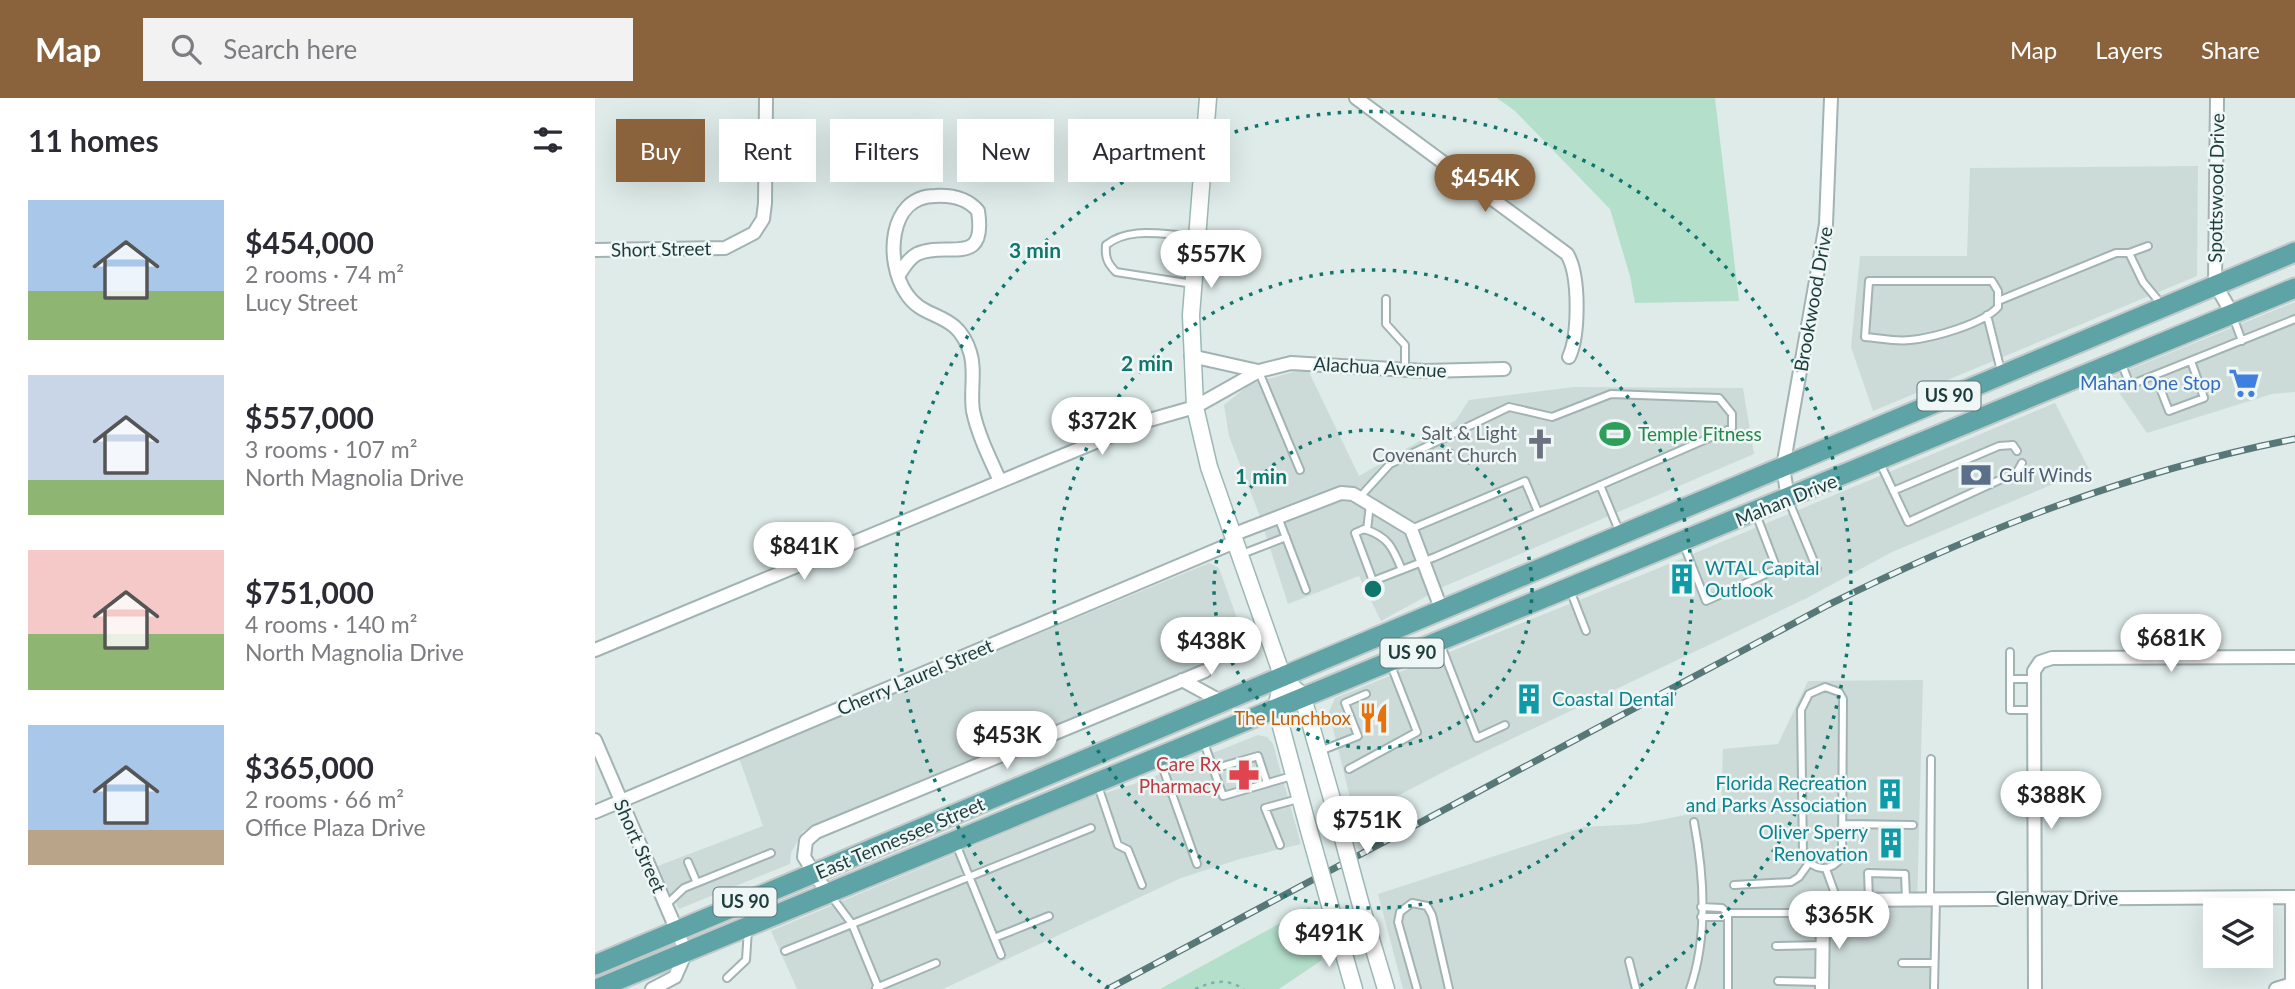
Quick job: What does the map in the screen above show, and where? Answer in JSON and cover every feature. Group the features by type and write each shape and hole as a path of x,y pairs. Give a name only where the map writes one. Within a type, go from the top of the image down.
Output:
{"main road":[{"path":"1209,98 1193,285 1191,356 1195,407 1209,467 1283,678 1302,698 1386,989"},
{"name":"Mahan Drive","path":"1283,678 2001,373 2295,252"},
{"name":"Mahan Drive","path":"1276,708 2295,288"},
{"path":"2001,373 2009,406"},
{"path":"1621,535 1632,562"},
{"path":"1283,678 1276,708 1354,989"},
{"name":"East Tennessee Street","path":"595,965 1283,678"},
{"name":"East Tennessee Street","path":"596,989 1276,708"},
{"path":"955,841 956,832 972,807"}],"street":[{"name":"Short Street","path":"595,250 725,248 754,233 763,219 765,203 767,98"},
{"path":"1356,98 1567,254 1576,274 1574,345 1569,357"},
{"name":"Brookwood Drive","path":"1788,499 1783,467 1826,224 1831,160 1831,98"},
{"name":"Spottswood Drive","path":"2217,98 2215,285 2233,315"},
{"path":"899,275 916,255 926,251 965,250 975,243 979,234 978,211 971,203 946,195 928,196 907,204 895,226 899,275 906,293 922,308 954,322 971,354 973,410 1000,481"},
{"name":"Alachua Avenue","path":"1191,356 1258,372"},
{"name":"Alachua Avenue","path":"595,650 1146,421 1195,407 1258,372 1291,363 1405,370 1503,369"},
{"name":"Cherry Laurel Street","path":"595,812 1236,544 1278,517 1341,493 1364,501"},
{"path":"1364,501 1411,529 1442,611"},
{"path":"2035,989 2034,671 2040,662 2052,658 2295,657"},
{"path":"828,894 804,857 803,849 815,832 1205,671"},
{"path":"1182,680 1224,703"},
{"name":"Short Street","path":"595,740 686,952"},
{"path":"2276,989 2294,983 2294,897"},
{"name":"Glenway Drive","path":"1822,913 1838,902 1869,899 2294,897"},
{"path":"1822,913 1822,985"},
{"path":"652,989 675,977 686,952"}],"lane":[{"path":"1193,285 1116,272 1108,264 1105,254 1107,244 1117,236 1129,233 1197,236"},
{"path":"1998,301 2116,253 2129,253 2148,246"},
{"path":"2129,253 2143,282 2163,306"},
{"path":"1869,281 1992,281 1998,291 1998,301 1998,307 1987,315 1934,335 1908,341 1865,337 1869,281"},
{"path":"1386,299 1387,324 1405,345 1405,370"},
{"path":"1987,315 2001,373"},
{"path":"2233,315 2242,341"},
{"path":"2120,360 2130,385 2295,319"},
{"path":"2155,375 2169,411 2204,398 2192,361"},
{"path":"1258,372 1300,470"},
{"path":"1367,530 1364,501 1390,464 1509,407 1552,417 1611,394 1719,398 1726,403 1732,414 1732,428 1425,562 1373,581 1355,533 1367,530 1383,536 1392,545 1402,570"},
{"path":"1893,491 1999,446 2013,445 2017,451"},
{"path":"1879,461 1908,522 2017,472 2022,463"},
{"path":"1411,529 1525,481 1538,512"},
{"path":"1600,485 1621,535"},
{"path":"1788,499 1817,569"},
{"path":"1682,542 1706,601 1777,569 1755,512"},
{"path":"1278,517 1306,590"},
{"path":"1236,544 1286,537"},
{"path":"1569,588 1586,631"},
{"path":"1439,642 1477,738 1505,725"},
{"path":"2010,652 2010,710 2034,710"},
{"path":"1349,769 1417,732 1390,662"},
{"path":"2010,679 2034,679"},
{"path":"1345,680 1353,699"},
{"path":"1825,687 1839,692 1843,699 1843,824 1842,857 1835,867 1826,869 1809,863 1803,855 1801,710 1809,694 1825,687"},
{"path":"1319,751 1358,736 1345,703 1366,694"},
{"path":"1202,738 1223,796 1294,775"},
{"path":"1213,769 1258,756 1266,783"},
{"path":"1158,757 1197,864"},
{"path":"1931,759 1934,989"},
{"path":"1097,782 1118,845 1128,850 1142,885"},
{"path":"1280,845 1265,808 1300,798"},
{"path":"1690,989 1701,940 1699,852 1694,822"},
{"path":"1843,824 1913,825"},
{"path":"785,951 1091,828"},
{"path":"955,841 1001,955"},
{"path":"666,905 677,892 771,853"},
{"path":"688,862 697,883"},
{"path":"1734,885 1791,882 1799,877 1809,863"},
{"path":"1826,869 1838,902"},
{"path":"1869,899 1868,873 1905,874 1906,899"},
{"path":"828,894 838,901 852,924 876,988 936,963"},
{"path":"1417,989 1398,922 1400,912 1412,903 1427,906 1432,915 1449,989"},
{"path":"1700,907 1722,908 1728,913"},
{"path":"1728,913 1728,989"},
{"path":"1701,917 1722,917 1728,913 1822,913"},
{"path":"994,938 1049,916"},
{"path":"727,978 746,960 748,926"},
{"path":"1776,946 1822,945"},
{"path":"1629,961 1636,989"},
{"path":"1902,963 1934,963"},
{"path":"1778,981 1822,985"}],"path":[{"path":"1195,989 1218,981 1230,981 1244,989"}],"shaded area":[{"path":"2198,166 2197,276 1873,411 1851,347 1860,256 1967,256 1970,168"},
{"path":"2295,302 2295,392 2272,394 2147,433 2109,378"},
{"path":"1307,368 1359,476 1456,420 1469,400 1574,387 1743,388 1754,454 1445,586 1381,621 1359,576 1288,604 1259,514 1229,436 1224,405 1250,384"},
{"path":"2055,403 2089,469 1892,552 1807,598 1455,766 1355,818 1329,712 1335,698 1659,568"},
{"path":"1209,563 1219,568 1247,646 803,831 791,853 790,864 679,909 655,867 763,826 739,758"},
{"path":"1923,680 1917,908 1932,907 1934,989 1403,989 1378,894 1584,827 1639,824 1721,808 1723,749 1778,744 1808,681"},
{"path":"1258,735 1267,737 1273,744 1301,844 1240,859 1181,878 943,989 797,989 771,931 1084,800 1140,782"}],"green space":[{"path":"1497,98 1715,98 1739,301 1635,303 1630,276 1610,209 1515,111"},
{"path":"1310,907 1322,960 1279,989 1160,989"}],"railway":[{"path":"1108,989 1828,605 1884,578 1998,528 2114,486 2234,452 2295,439"}],"place":[{"name":"Mahan One Stop","path":"2244,383"},
{"name":"Temple Fitness","path":"1615,434"},
{"name":"Salt & Light Covenant Church","path":"1540,444"},
{"name":"Gulf Winds","path":"1976,475"},
{"name":"WTAL Capital Outlook","path":"1682,579"},
{"name":"Coastal Dental","path":"1529,699"},
{"name":"The Lunchbox","path":"1374,718"},
{"name":"Care Rx Pharmacy","path":"1244,775"},
{"name":"Florida Recreation and Parks Association","path":"1890,794"},
{"name":"Oliver Sperry Renovation","path":"1891,843"}]}
